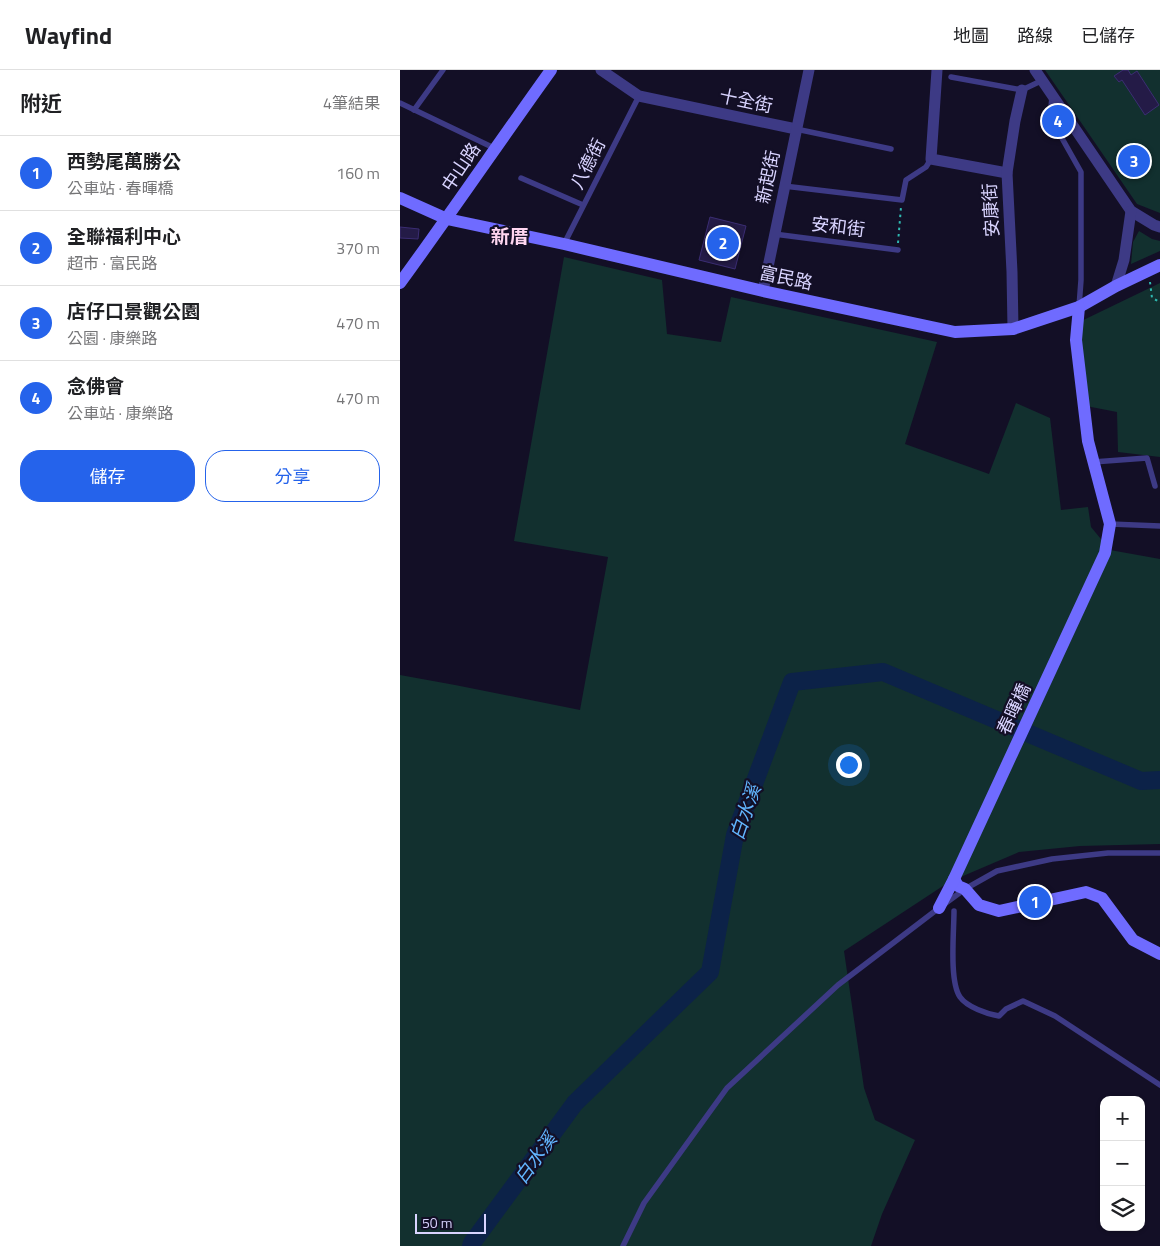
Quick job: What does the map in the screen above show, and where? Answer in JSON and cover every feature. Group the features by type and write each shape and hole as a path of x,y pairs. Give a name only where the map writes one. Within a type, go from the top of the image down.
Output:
{"street":[{"name":"中山路","path":"400,283 447,219 494,148 550,70"},
{"name":"十全街","path":"601,70 639,96 796,129"},
{"name":"新起街","path":"762,291 809,70"},
{"path":"937,70 931,159 1007,173"},
{"path":"1036,70 1131,211 1160,227"},
{"name":"安康街","path":"1012,330 1012,272 1007,173 1014,121 1022,90"},
{"name":"富民路","path":"400,198 447,219 564,244 762,291 955,332 1012,330 1079,306 1160,265"},
{"path":"1116,286 1124,260 1131,211"},
{"path":"1079,306 1076,340 1088,441 1110,524"},
{"name":"春暉橋","path":"939,908 1105,554 1110,524"},
{"path":"954,879 958,886 965,890 979,905 999,911 1086,892 1102,898 1133,940 1160,954"}],"lane":[{"path":"414,110 444,70"},
{"path":"951,77 1022,90 1043,80"},
{"path":"1052,93 1050,117 1081,172 1081,280 1079,306"},
{"name":"八德街","path":"564,244 639,96"},
{"path":"400,104 494,148"},
{"name":"十全街","path":"796,129 891,148"},
{"path":"784,186 902,200 906,180 926,167 931,159"},
{"path":"521,178 583,205"},
{"name":"安和街","path":"774,234 898,250"},
{"path":"1093,462 1147,458 1156,486"},
{"path":"1110,524 1160,526"},
{"path":"623,1246 644,1203 726,1088 838,985 939,908 997,871 1052,859 1108,853 1160,853"},
{"path":"954,911 954,978 960,997 968,1004 999,1016 1006,1008 1023,1001 1055,1016 1160,1085"}],"path":[{"path":"898,250 902,200"},
{"path":"1148,270 1152,298 1160,302"}],"green space":[{"path":"1045,70 1160,70 1160,213 1137,204"},
{"path":"1139,231 1152,239 1160,241 1160,251 1131,264 1133,242"},
{"path":"564,257 662,280 667,334 721,342 731,297 937,342 905,444 989,474 1016,403 1050,418 1061,510 1088,507 1091,527 1110,550 1160,559 1160,844 1080,846 1019,852 949,882 844,951 864,1088 875,1120 915,1140 882,1214 871,1246 400,1246 400,675 580,710 608,557 514,541"},
{"path":"1160,283 1160,457 1118,452 1117,412 1081,405 1071,326"}],"building":[{"path":"1123,70 1128,70 1131,75 1137,71 1159,105 1145,115 1122,80 1119,82 1114,76"},
{"path":"710,217 746,226 735,269 699,260"},
{"path":"400,227 419,229 418,239 400,238"}],"waterway":[{"name":"白水溪","path":"471,1246 575,1103 710,972 735,835 792,682 883,672 1141,781 1160,780"}],"place":[{"name":"念佛會","path":"1058,121"},
{"name":"店仔口景觀公園","path":"1134,161"},
{"name":"全聯福利中心","path":"723,243"},
{"name":"西勢尾萬勝公","path":"1035,902"}],"district":[{"name":"新厝","path":"510,236"}]}
